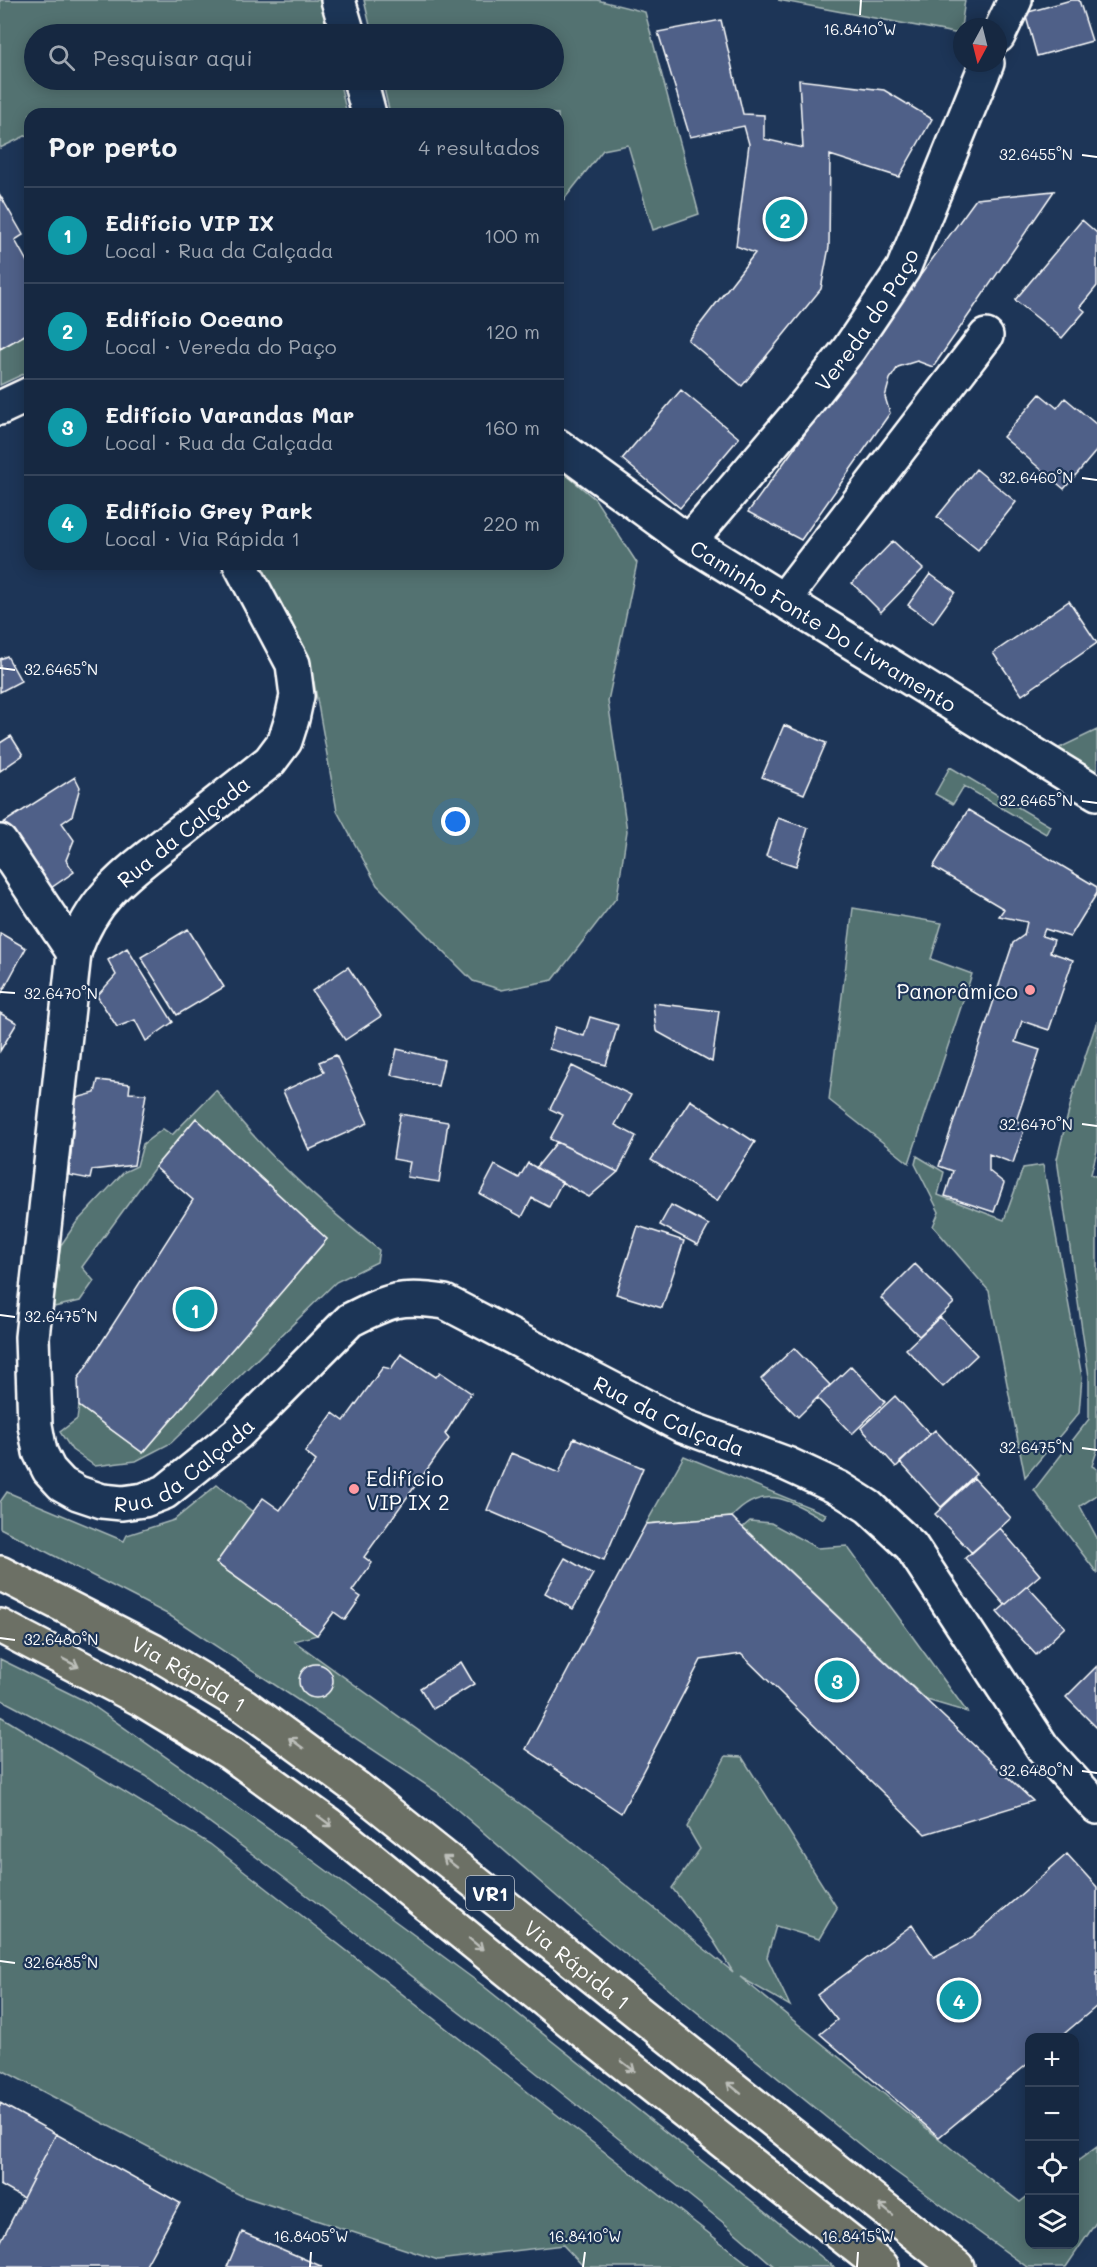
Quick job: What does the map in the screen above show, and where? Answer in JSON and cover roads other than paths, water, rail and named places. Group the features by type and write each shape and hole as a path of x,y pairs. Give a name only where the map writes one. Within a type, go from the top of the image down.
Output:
{"highway":[{"name":"Via Rápida 1","path":"0,1573 153,1650 245,1706 385,1810 957,2267"},
{"name":"VR1","path":"0,1626 141,1699 230,1753 320,1818 573,2023 882,2267"}],"street":[{"path":"338,0 345,24"},
{"path":"1006,18 1015,0"},
{"name":"Vereda do Paço","path":"689,542 815,392 849,348 903,268 983,72"},
{"path":"363,90 367,108"},
{"path":"784,599 986,336"},
{"path":"0,408 24,397"},
{"name":"Caminho Fonte Do Livramento","path":"564,450 689,542 1097,793"},
{"name":"Rua da Calçada","path":"243,570 293,664 297,696 285,741 270,761 123,876 100,901 82,929 74,954 32,1337 35,1425 40,1452 49,1470 62,1484 78,1493 102,1501 122,1503 144,1500 165,1492 237,1434 350,1320 372,1309 406,1298 445,1302 683,1426 787,1464 839,1488 869,1507 911,1546 1043,1748 1097,1807"},
{"path":"0,842 74,954"}],"place":[{"name":"Edifício Oceano","path":"785,219"},
{"name":"Panorâmico","path":"1030,990"},
{"name":"Edifício VIP IX","path":"195,1309"},
{"name":"Edifício VIP IX 2","path":"354,1489"},
{"name":"Edifício Varandas Mar","path":"837,1680"},
{"name":"Edifício Grey Park","path":"959,2000"}]}
